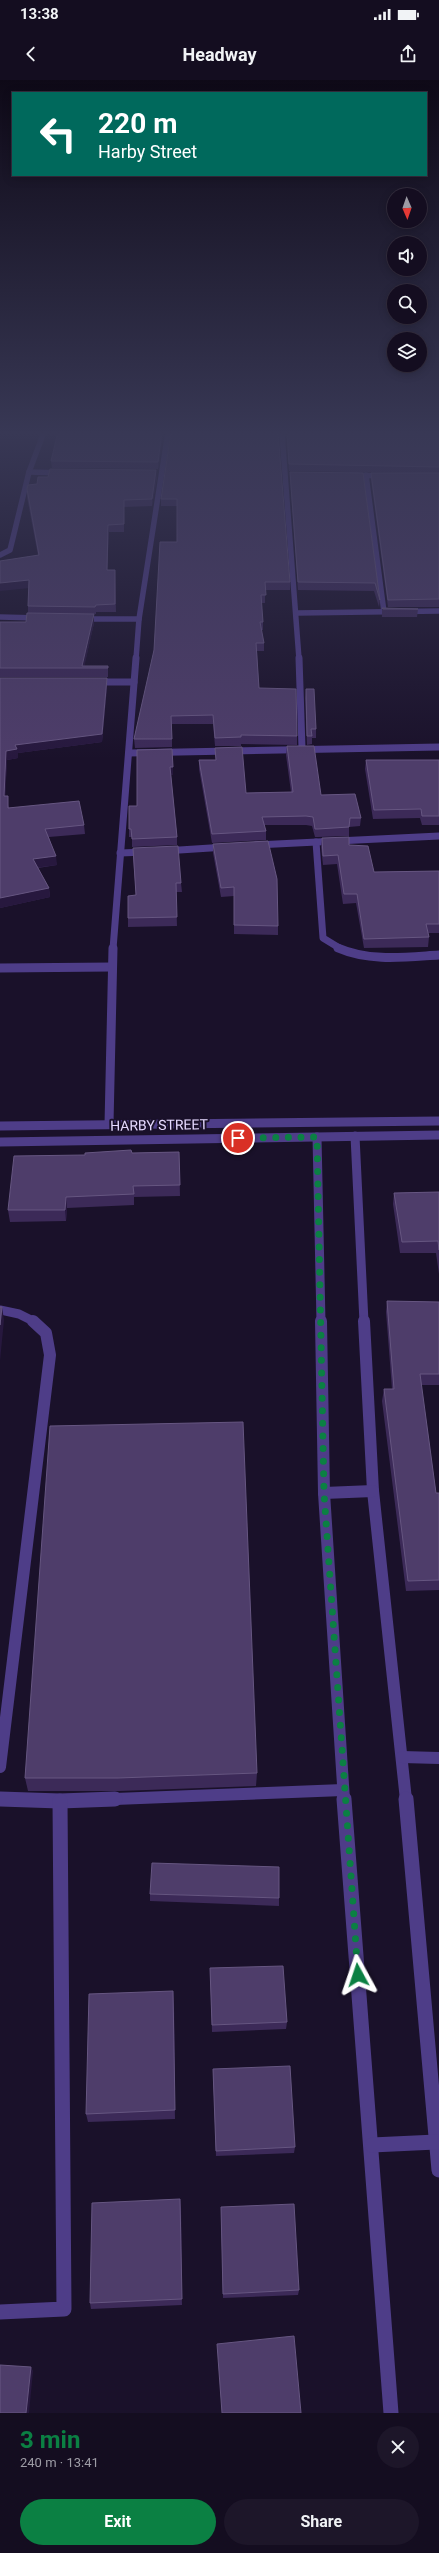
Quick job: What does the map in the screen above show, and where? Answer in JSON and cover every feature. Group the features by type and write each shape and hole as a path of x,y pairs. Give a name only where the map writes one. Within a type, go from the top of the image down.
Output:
{"street":[{"path":"0,555 10,550 12,541"},
{"path":"109,1124 112,967 120,853 139,620 152,541"},
{"path":"290,541 297,613 302,748"},
{"path":"375,541 384,612"},
{"path":"297,613 439,611"},
{"path":"0,617 46,618"},
{"path":"70,618 139,620"},
{"path":"87,682 134,682"},
{"path":"129,753 302,748 439,747"},
{"path":"120,853 439,836"},
{"path":"316,842 323,938 333,948 368,956 439,955"},
{"path":"0,968 112,967"},
{"name":"HARBY STREET","path":"0,1126 439,1120"},
{"name":"HARBY STREET","path":"0,1142 439,1135"},
{"path":"355,1136 373,1491 402,1757 439,2170"},
{"path":"317,1137 324,1493 343,1790 372,2145 391,2413"},
{"path":"0,1310 8,1309 32,1320 46,1332 50,1354 0,1767"},
{"path":"324,1493 373,1491"},
{"path":"402,1757 439,1758"},
{"path":"0,1799 60,1801 343,1790"},
{"path":"0,2312 64,2309 60,1801"},
{"path":"372,2145 436,2142"}],"building":[{"path":"36,541 108,541 107,570 115,570 115,604 96,605 95,607 28,606 29,580 0,583 0,561 39,555"},
{"path":"287,541 290,582 265,582 266,595 261,595 263,622 260,622 264,643 256,643 259,688 296,689 297,736 241,735 241,737 215,738 213,715 171,716 172,739 134,739 154,650 160,542"},
{"path":"295,541 372,541 380,600 375,583 298,582"},
{"path":"380,541 439,541 439,599 388,600"},
{"path":"382,608 418,609 383,609"},
{"path":"27,613 94,614 82,666 108,666 108,668 0,668 0,622 26,622"},
{"path":"0,678 107,678 102,734 15,745 17,749 6,751 4,796 8,796 8,808 79,801 84,825 45,829 56,856 33,859 49,888 0,898"},
{"path":"306,689 314,689 316,729 311,729 312,736 307,736"},
{"path":"287,746 314,746 321,795 355,794 361,818 350,818 349,827 315,829 313,817 262,817 266,831 212,834 199,760 216,760 215,748 242,747 246,793 293,792"},
{"path":"172,749 173,767 170,767 177,837 132,839 131,829 129,829 129,806 137,806 137,750"},
{"path":"366,760 439,760 439,816 422,816 421,809 374,810"},
{"path":"349,837 349,845 368,846 374,872 439,871 439,924 426,924 429,937 364,939 357,894 344,894 338,855 323,856 322,838"},
{"path":"268,841 277,879 278,926 234,925 234,887 221,888 213,844"},
{"path":"178,846 181,883 176,883 177,917 128,918 128,896 136,895 133,848"},
{"path":"131,1150 132,1153 179,1152 180,1185 133,1186 134,1194 66,1197 65,1210 8,1210 14,1156 85,1155 85,1153"},
{"path":"439,1192 439,1250 438,1241 402,1242 394,1193"},
{"path":"387,1301 439,1302 439,1374 420,1374 436,1493 439,1493 439,1580 408,1581 384,1389 394,1389"},
{"path":"0,1307 2,1307 0,1325"},
{"path":"243,1422 257,1773 118,1778 25,1778 50,1426"},
{"path":"152,1863 279,1867 279,1898 150,1894"},
{"path":"283,1966 287,2022 212,2025 210,1968"},
{"path":"173,1991 175,2110 86,2114 89,1994"},
{"path":"290,2066 295,2147 216,2151 213,2069"},
{"path":"180,2199 182,2299 90,2303 92,2203"},
{"path":"294,2204 299,2290 223,2294 221,2207"},
{"path":"294,2336 301,2413 222,2413 217,2344"},
{"path":"0,2365 31,2367 26,2413 0,2413"}],"route":[{"path":"238,1138 317,1137 324,1493 343,1790 358,1975"}]}
